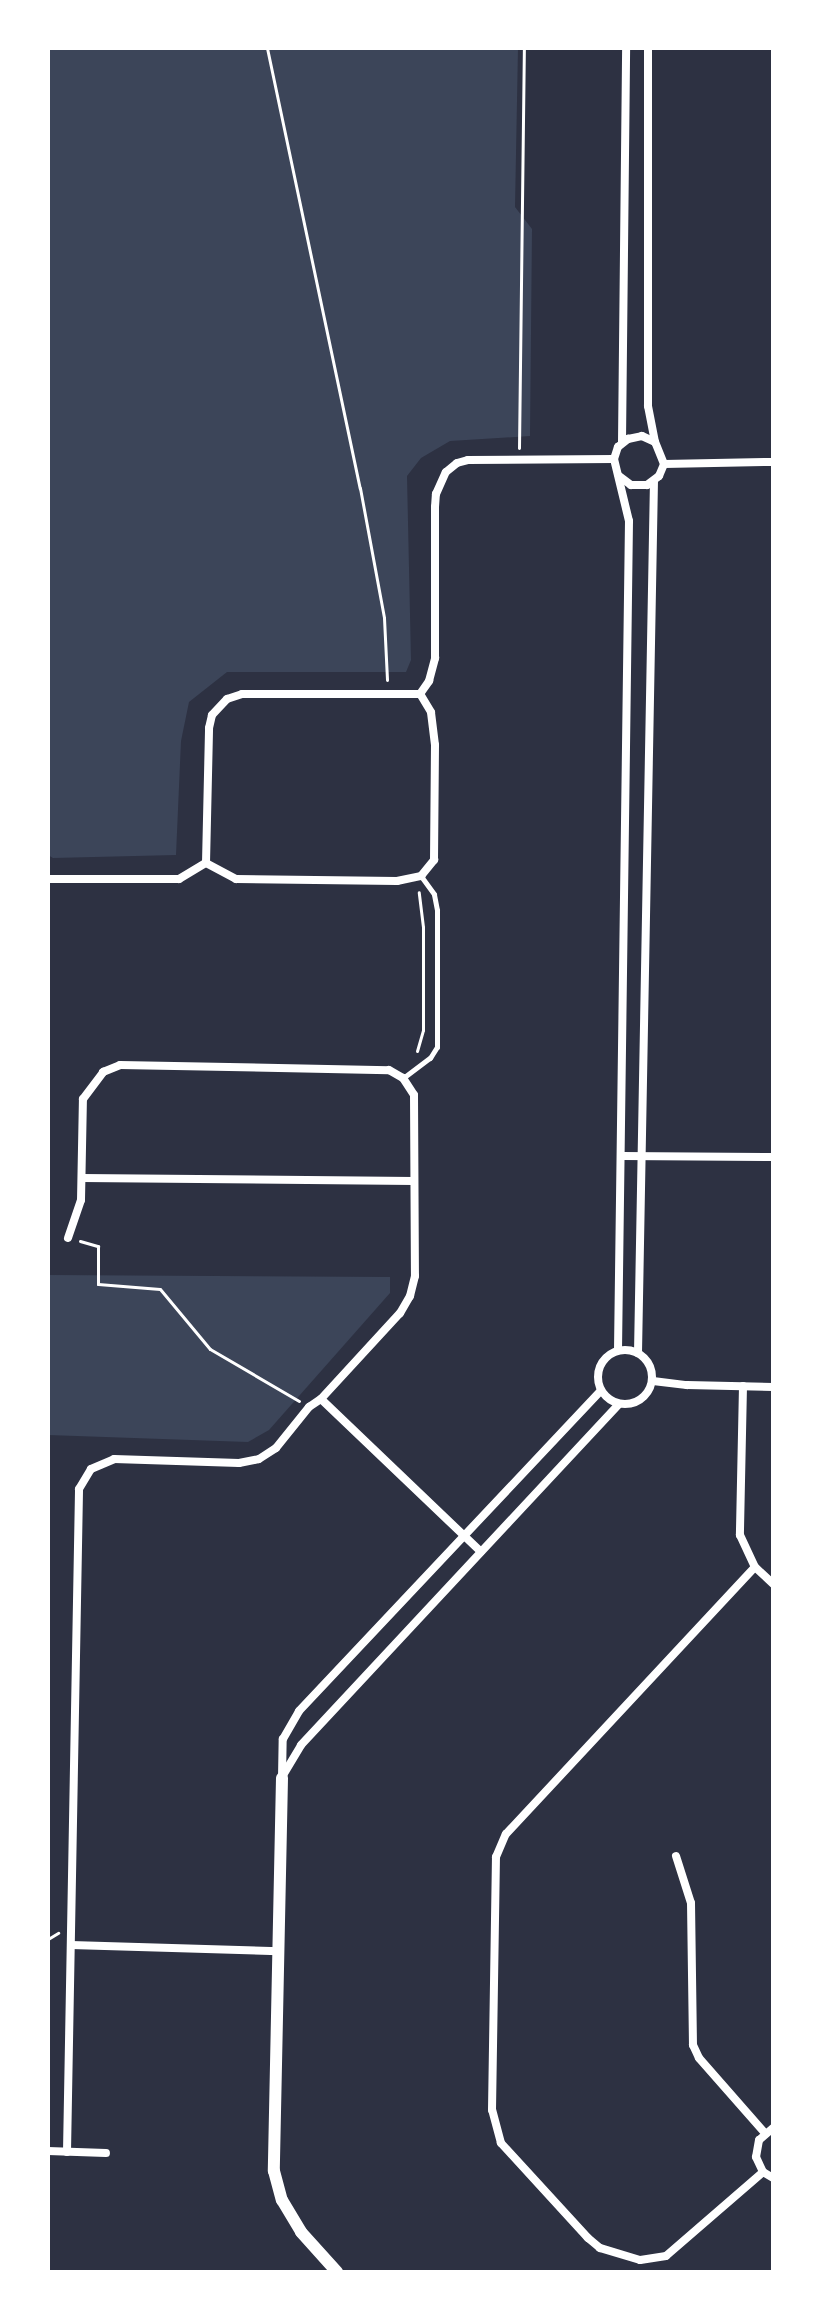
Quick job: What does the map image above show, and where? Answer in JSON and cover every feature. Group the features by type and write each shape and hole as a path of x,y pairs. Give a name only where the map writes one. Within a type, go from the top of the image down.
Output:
{"street":[{"path":"619,1404 601,1391 597,1379 600,1367 618,1350 629,521 614,459 622,442 626,48"},
{"path":"648,48 647,372 655,442 664,464"},
{"path":"622,442 635,436 655,442"},
{"path":"420,694 429,681 435,658 435,507 440,483 457,463 614,459"},
{"path":"664,464 773,462"},
{"path":"638,1353 654,481 664,464"},
{"path":"618,476 631,485 654,481"},
{"path":"48,879 179,879 192,875 206,863 209,728 212,715 227,699 242,694 420,694"},
{"path":"206,863 236,879 397,881 421,876 434,860 435,736 431,712 420,694"},
{"path":"67,2152 79,1489 91,1469 114,1459 239,1463 259,1459 276,1448 309,1407 321,1399 400,1313 410,1296 415,1276 414,1095 403,1078 389,1070 120,1065 103,1072 83,1099 81,1200 68,1238"},
{"path":"622,1156 773,1157"},
{"path":"82,1178 414,1181"},
{"path":"282,1778 301,1745 619,1404 641,1400 653,1381 649,1364 638,1353 618,1350"},
{"path":"653,1381 773,1387"},
{"path":"743,1386 740,1535 755,1567 773,1584"},
{"path":"337,2272 301,2232 282,2200 274,2171 283,1739 299,1711 601,1391"},
{"path":"321,1399 481,1552"},
{"path":"755,1567 500,1844 496,1857 492,2110 501,2143 588,2238 600,2248 640,2260 666,2256 763,2172"},
{"path":"676,1856 691,1903 693,2045 699,2058 769,2131 756,2157 763,2172 773,2178"},
{"path":"71,1945 279,1951"},
{"path":"48,2151 106,2153"}],"lane":[{"path":"403,1078 430,1058 437,1047 437,910 434,894 421,876"}],"path":[{"path":"267,48 363,503 384,618 387,696"},
{"path":"519,461 524,48"},
{"path":"403,1078 420,1047 423,1030 421,876"},
{"path":"68,1238 98,1246 98,1284 160,1289 210,1349 309,1407"}],"shaded area":[{"path":"48,48 518,48 515,207 532,229 530,436 450,441 421,458 407,476 411,660 406,672 227,672 189,702 181,741 176,855 53,858 48,855"},
{"path":"48,1275 390,1277 390,1293 269,1430 248,1442 48,1435"}]}
